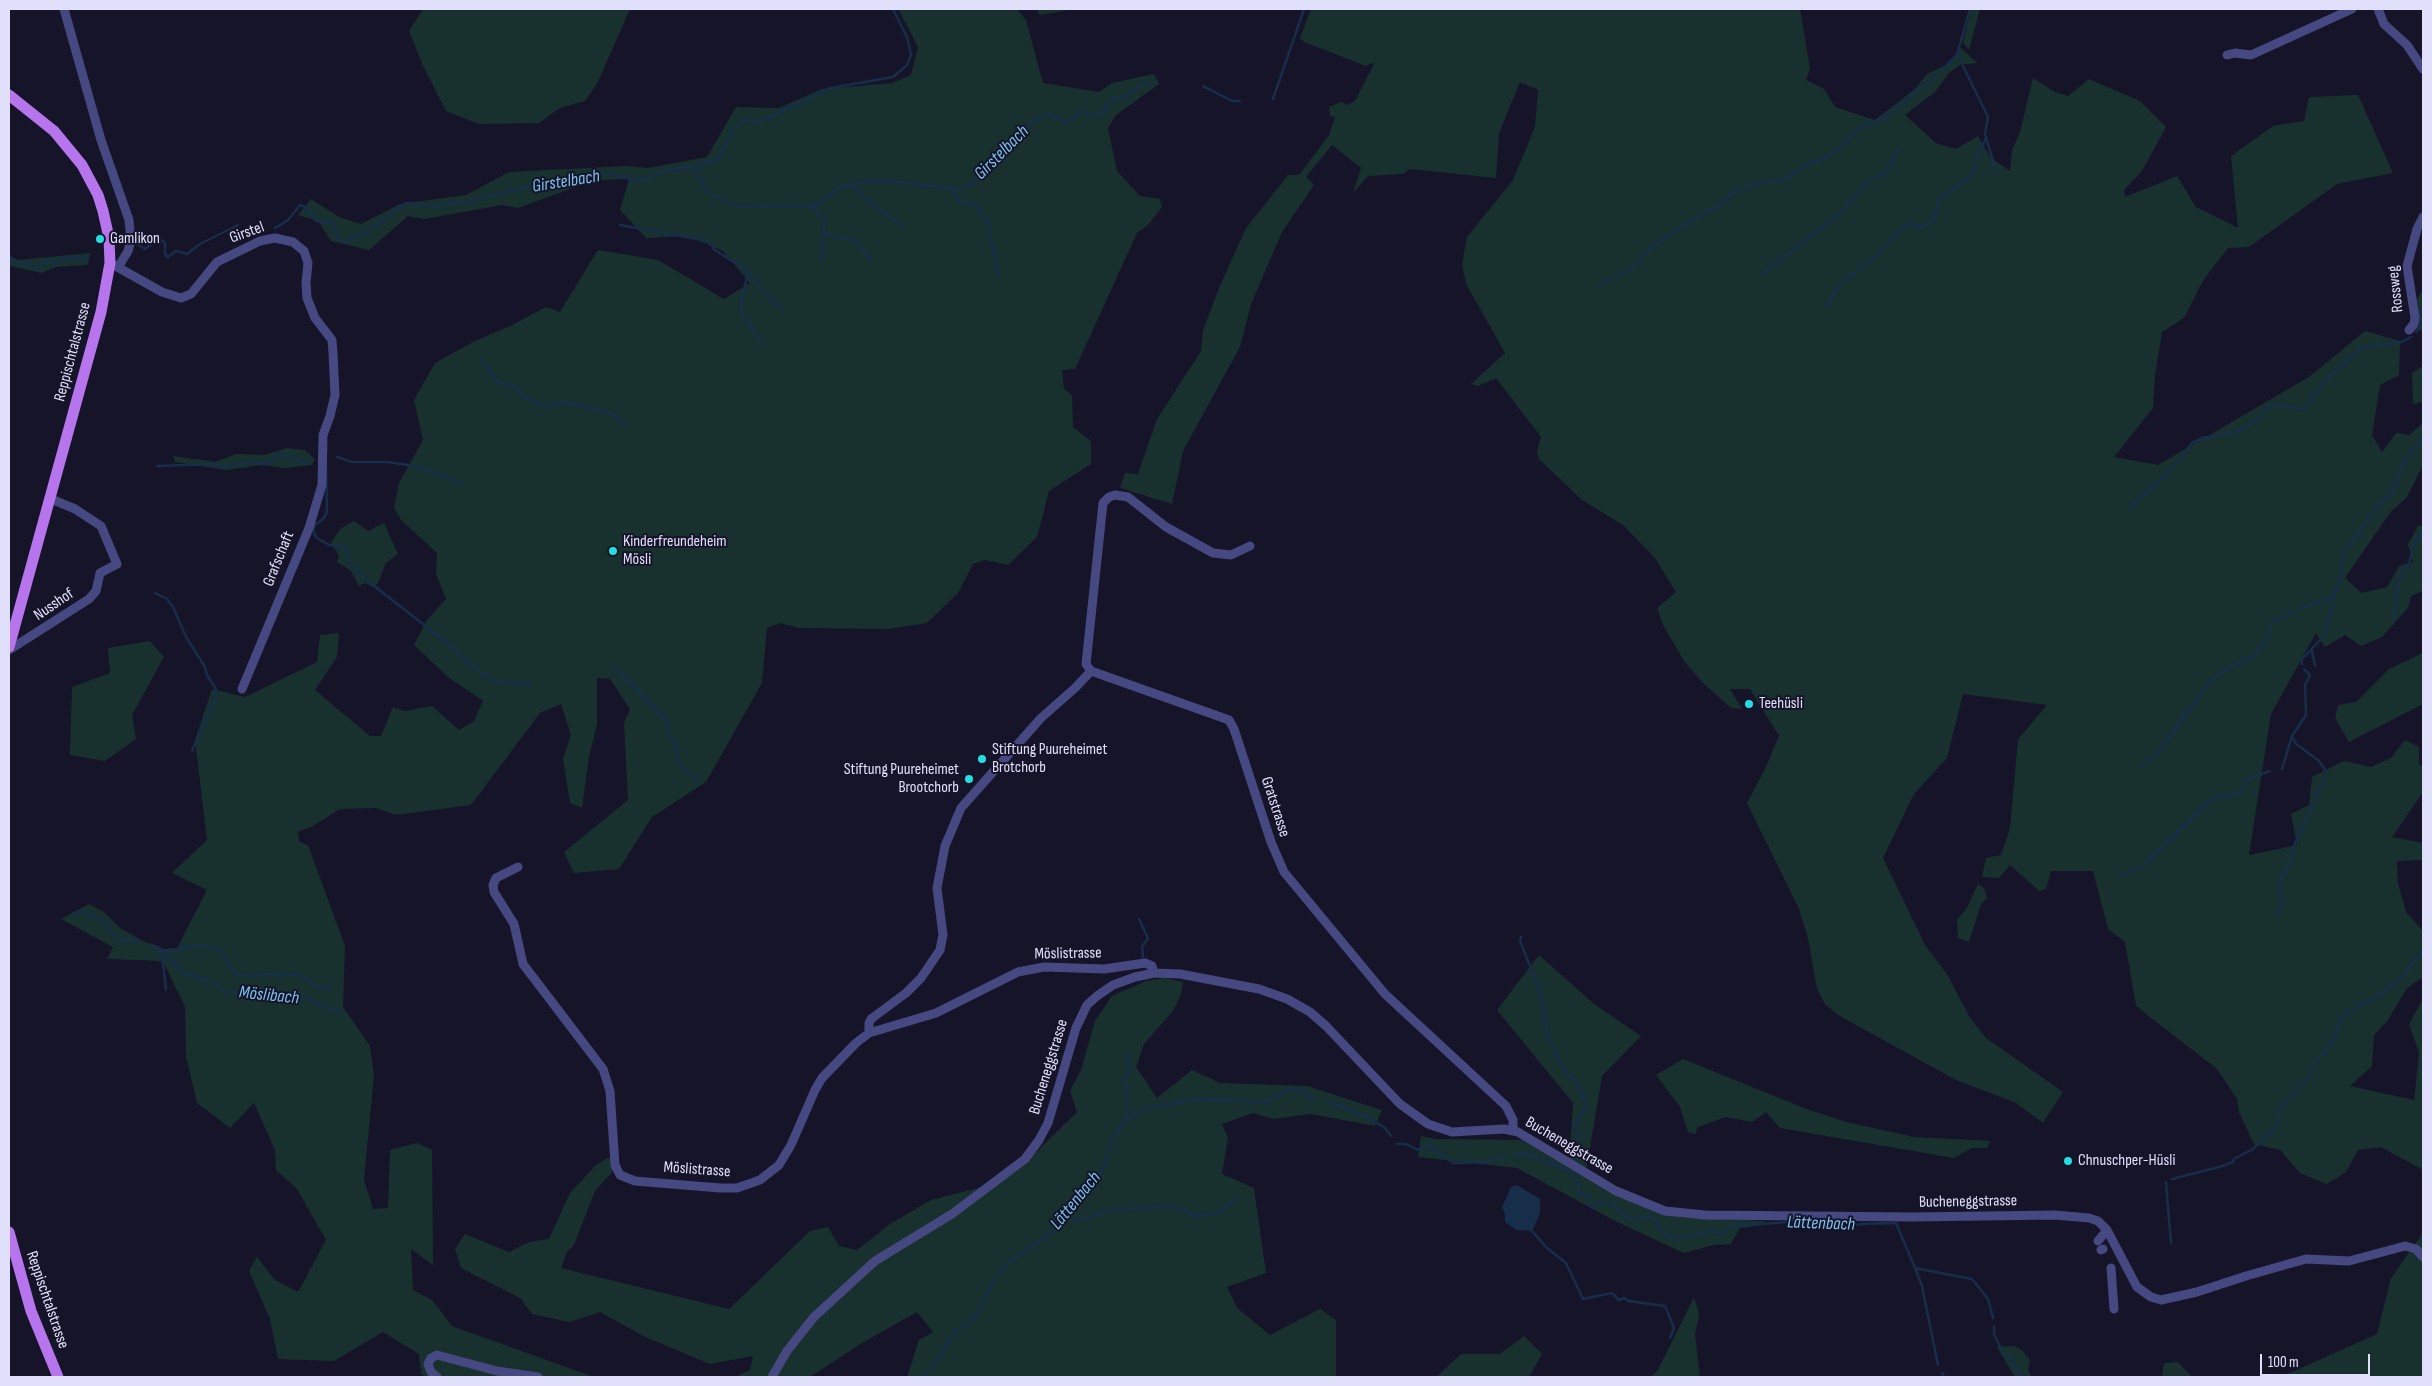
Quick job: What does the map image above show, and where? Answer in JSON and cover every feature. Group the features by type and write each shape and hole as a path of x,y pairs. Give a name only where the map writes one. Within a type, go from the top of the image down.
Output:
{"main road":[{"name":"Reppischtalstrasse","path":"9,95 54,131 82,165 98,195 114,265 9,649"},
{"name":"Reppischtalstrasse","path":"9,1232 31,1311 58,1377"}],"street":[{"path":"64,9 101,140 128,220 130,241 128,251 114,265"},
{"path":"2227,55 2235,53 2251,55 2352,9"},
{"path":"2378,9 2384,24 2407,45 2423,69"},
{"name":"Rossweg","path":"2409,330 2414,324 2415,318 2406,266 2411,245 2423,217"},
{"name":"Girstel","path":"114,265 162,292 181,298 191,294 216,262 244,247 274,238 293,242 298,246 304,251 308,263 307,298 315,318 332,340 335,395 323,435"},
{"name":"Grafschaft","path":"242,689 309,528 322,485 323,435"},
{"path":"869,1033 871,1019 906,993 921,978 940,950 944,934 936,888 945,846 961,808 1041,718 1076,688 1091,671 1086,659 1103,503 1115,495 1128,497 1166,527 1213,553 1231,555 1250,546"},
{"name":"Nusshof","path":"9,649 89,599 96,591 100,573 117,564 101,526 75,509 49,498"},
{"name":"Gratstrasse","path":"1091,671 1229,720 1234,729 1271,842 1284,872 1385,994 1506,1106 1513,1120 1513,1130"},
{"name":"Möslistrasse","path":"518,867 496,878 492,885 494,892 514,924 523,964 603,1069 610,1091 615,1165 620,1174 626,1178 720,1188 737,1188 760,1180 780,1165 822,1078 844,1054 869,1033 936,1013 1027,969 1044,967 1104,969 1145,963 1152,966 1154,973"},
{"name":"Bucheneggstrasse","path":"772,1377 787,1350 814,1317 875,1261 947,1218 1025,1159 1039,1140 1048,1123 1076,1028 1087,1005 1096,996 1113,985 1154,973 1180,974 1250,987 1282,997 1310,1012 1326,1026 1400,1104 1420,1120 1434,1127 1452,1132 1513,1130 1523,1134 1616,1191 1665,1211 1714,1215 1913,1218 2075,1216 2094,1220 2107,1230"},
{"path":"2100,1247 2107,1230"},
{"path":"2107,1230 2137,1287 2151,1297 2162,1300 2197,1292 2306,1259 2349,1261 2405,1246 2416,1249 2423,1257"},
{"path":"2111,1268 2114,1309"},
{"path":"437,1377 431,1372 428,1364 431,1358 437,1355 497,1371 538,1377"}],"green space":[{"path":"423,9 630,9 597,84 585,101 560,108 539,123 479,124 446,111 423,66 409,31"},
{"path":"898,9 1017,9 1026,20 1043,83 1099,92 1112,83 1154,74 1159,84 1116,115 1108,128 1117,171 1140,196 1160,199 1162,207 1148,225 1137,233 1075,369 1062,370 1064,389 1072,395 1073,427 1091,441 1091,464 1049,491 1037,537 1008,565 985,560 973,564 958,593 927,623 888,629 799,628 780,623 767,628 762,683 706,782 652,817 619,869 574,873 564,852 628,800 624,723 630,709 610,679 597,678 597,724 589,757 582,808 570,803 563,759 571,735 561,704 540,713 471,805 396,815 376,808 340,809 313,826 298,832 299,842 308,845 345,946 343,1007 370,1046 374,1075 364,1180 373,1209 388,1208 390,1150 417,1143 432,1150 433,1265 411,1249 413,1290 432,1300 452,1326 594,1377 426,1377 421,1374 419,1354 383,1332 334,1361 278,1359 270,1319 249,1271 257,1257 275,1280 298,1292 326,1240 297,1189 276,1170 275,1150 254,1103 230,1128 197,1103 186,1056 185,1007 163,961 107,959 113,947 61,919 89,904 104,912 120,928 143,941 162,949 177,948 207,890 172,873 207,840 195,740 212,689 245,697 317,662 320,635 339,633 337,657 315,690 370,736 381,736 393,707 404,711 432,706 459,730 474,721 483,701 448,677 414,645 427,620 446,599 436,574 437,553 401,520 394,508 399,483 423,440 414,400 435,363 473,342 512,325 546,307 560,312 598,250 658,260 724,299 750,283 723,251 688,236 646,238 620,210 629,179 595,180 518,208 502,205 424,219 408,216 369,250 331,241 318,221 298,215 311,199 339,217 361,224 400,204 466,195 509,172 626,166 648,168 707,157 736,107 779,108 822,89 892,83 911,75 918,47"},
{"path":"1037,9 1075,9 1040,15"},
{"path":"1311,9 1800,9 1810,68 1806,80 1824,89 1835,107 1875,120 1915,89 1927,74 1950,63 1961,48 1977,63 1960,65 1948,74 1935,92 1905,115 1936,143 1956,149 1978,136 1990,157 2010,171 2012,150 2020,132 2033,78 2055,92 2068,96 2089,79 2140,101 2166,127 2142,171 2124,190 2125,197 2177,176 2196,207 2238,228 2231,156 2273,126 2304,121 2309,97 2358,95 2393,173 2337,184 2249,247 2228,248 2204,279 2184,318 2162,332 2155,375 2153,408 2114,457 2158,465 2309,377 2365,331 2400,341 2399,375 2380,385 2372,435 2382,452 2396,433 2409,435 2423,423 2423,465 2407,497 2389,514 2345,578 2361,593 2387,587 2399,566 2413,562 2408,544 2418,526 2423,526 2423,591 2411,596 2408,608 2382,637 2361,646 2345,635 2325,647 2316,633 2271,714 2249,855 2297,845 2291,814 2309,805 2312,777 2344,761 2371,767 2391,758 2405,740 2419,747 2419,764 2423,767 2423,792 2392,837 2423,843 2423,860 2397,861 2398,883 2406,912 2423,931 2423,977 2407,988 2388,1020 2374,1035 2372,1066 2350,1086 2414,1100 2419,1053 2409,1024 2423,999 2423,1170 2381,1147 2358,1150 2346,1172 2327,1184 2300,1173 2280,1150 2254,1144 2239,1112 2237,1099 2217,1069 2136,1006 2125,942 2108,929 2093,871 2051,871 2046,889 2039,891 2010,865 1999,878 1982,877 1986,858 2001,855 2010,828 2018,739 2047,705 1963,694 1947,758 1914,794 1883,858 1925,945 1947,974 1969,1016 1986,1038 2063,1092 2043,1123 2016,1103 1956,1080 1838,1015 1825,1004 1817,989 1808,938 1799,909 1747,803 1765,769 1779,736 1750,689 1730,689 1742,709 1731,708 1702,682 1684,661 1663,625 1657,608 1676,592 1655,558 1623,525 1582,500 1539,459 1537,451 1541,437 1496,378 1478,386 1471,384 1505,353 1466,284 1462,264 1467,237 1513,180 1535,127 1538,90 1520,82 1499,133 1496,178 1410,169 1403,174 1368,176 1353,193 1361,168 1332,145 1306,177 1314,185 1282,232 1251,304 1240,347 1183,451 1172,504 1120,488 1125,473 1138,474 1157,419 1201,351 1203,330 1219,288 1246,228 1288,175 1299,175 1329,135 1335,117 1330,116 1329,107 1341,102 1347,105 1355,101 1375,62 1366,66 1304,42 1300,38"},
{"path":"1971,9 1980,9 1969,50 1963,43"},
{"path":"90,253 88,265 56,267 42,273 9,266 9,255 18,260"},
{"path":"2423,290 2423,332 2419,329 2417,299"},
{"path":"2423,366 2423,401 2413,404 2412,373"},
{"path":"287,448 305,450 315,459 312,465 284,468 262,465 226,470 175,462 173,456 215,462 236,454 264,455"},
{"path":"354,521 368,531 384,523 398,554 386,563 378,583 373,587 365,583 359,586 350,570 337,562 339,556 331,543 340,529"},
{"path":"150,641 164,657 132,715 136,739 105,761 70,755 72,687 110,673 108,648"},
{"path":"2423,653 2423,704 2349,742 2335,718 2338,705 2356,702 2389,669"},
{"path":"1978,884 1984,888 1987,898 1981,904 1969,942 1958,938 1957,920 1967,908"},
{"path":"1539,955 1594,1004 1641,1036 1602,1076 1585,1177 1661,1214 1678,1217 1765,1221 1764,1225 1740,1228 1731,1244 1714,1245 1684,1253 1617,1222 1517,1168 1418,1157 1421,1136 1436,1139 1527,1140 1569,1166 1573,1103 1497,1010"},
{"path":"1164,978 1183,982 1181,994 1173,1011 1144,1044 1136,1067 1157,1098 1192,1070 1220,1083 1307,1086 1382,1110 1375,1126 1311,1114 1273,1119 1253,1113 1222,1124 1228,1138 1222,1174 1254,1188 1266,1273 1227,1287 1237,1308 1270,1335 1320,1309 1336,1320 1336,1377 907,1377 919,1340 933,1332 917,1312 862,1343 810,1377 735,1377 750,1370 753,1356 710,1364 645,1337 600,1312 569,1322 532,1314 520,1298 461,1268 455,1249 465,1234 509,1252 529,1242 549,1239 570,1193 596,1165 607,1158 611,1158 614,1170 595,1191 574,1245 567,1252 561,1268 729,1309 810,1231 828,1227 839,1246 857,1250 890,1224 931,1200 998,1183 1030,1158 1077,1112 1070,1091 1081,1070 1095,1021 1112,996 1146,981"},
{"path":"1683,1059 1809,1110 1846,1122 1914,1137 1991,1141 1987,1148 1972,1148 1954,1158 1780,1128 1766,1112 1752,1122 1726,1117 1698,1127 1695,1134 1688,1132 1680,1107 1656,1075"},
{"path":"2423,1233 2423,1377 2281,1377 2377,1334 2391,1278"},
{"path":"1694,1297 1699,1314 1695,1335 1700,1377 1651,1377 1658,1370"},
{"path":"1524,1336 1542,1354 1529,1377 1436,1377 1461,1354 1500,1354"},
{"path":"2014,1346 2022,1350 2030,1360 2028,1370 2032,1377 2015,1377 1997,1347"},
{"path":"2178,1362 2192,1377 2162,1377 2164,1363"}],"water":[{"path":"1517,1185 1540,1199 1540,1213 1532,1231 1516,1230 1505,1222 1505,1214 1502,1207 1511,1187"}],"waterway":[{"path":"694,167 717,160 732,132 742,120 759,122 831,88 893,77 907,65 911,55 907,37 893,9"},
{"path":"1273,99 1304,9"},
{"path":"1943,69 1957,55 1970,9"},
{"path":"1958,54 1962,61"},
{"path":"1963,66 1988,117 1985,134 1996,171"},
{"path":"1598,286 1629,270 1648,250 1722,203 1737,190 1758,183 1785,180 1810,163 1821,160 1839,150 1857,129 1884,119 1917,90 1931,82 1938,73"},
{"name":"Girstelbach","path":"275,228 288,220 300,205 308,208 316,221 335,224 336,237 344,242 368,231 406,203 434,206 466,202 556,180 606,174 643,181 663,170 694,167 707,191 737,207 817,205 838,188 868,181 891,181 955,189 967,187 982,174 988,164 1016,132 1036,120 1048,114 1067,123 1081,111 1098,117 1106,109 1111,99 1124,98 1143,83 1151,84"},
{"path":"1203,86 1232,101 1240,101"},
{"path":"1827,308 1839,284 1874,259 1905,225 1912,224 1921,228 1934,220 1939,199 1956,188 1975,171 1974,164 1986,138"},
{"path":"1762,274 1842,212 1869,180 1887,172 1899,149"},
{"path":"854,185 863,197 904,227"},
{"path":"951,189 960,202 974,205 988,220 998,276"},
{"path":"812,205 824,219 824,234 856,241 871,260"},
{"name":"Girstelbach","path":"135,243 145,249 159,238 165,243 165,254 168,257 176,251 187,254 200,244 238,225"},
{"path":"620,225 708,241 715,250 743,268 782,310"},
{"path":"822,259 824,234"},
{"name":"Girstelbach","path":"9,256 16,262 24,264 29,262 35,269 40,267 46,260 54,263 65,257 81,260 88,256"},
{"path":"748,274 742,296 741,311 762,343"},
{"path":"2416,332 2421,325 2420,311 2423,308"},
{"path":"2129,508 2169,472 2192,443 2203,438 2239,431 2260,419 2265,409 2275,405 2304,409 2327,379 2361,348 2402,342 2411,337"},
{"path":"480,357 496,381 519,389 524,398 548,406 564,402 611,413 625,425"},
{"path":"2301,608 2333,597 2339,583 2344,553 2378,505 2391,494 2404,462 2423,438"},
{"path":"157,466 217,464 223,466 254,462 266,464 280,454 308,464"},
{"path":"337,457 352,462 388,462 414,466 462,483"},
{"path":"326,466 327,511 324,518 315,525 313,531 317,538 329,545 339,546 348,551 349,563 364,578 451,646 473,667 495,682 531,684"},
{"path":"2394,618 2399,579 2409,564 2414,544 2423,531"},
{"path":"155,593 167,599 173,607 186,637 216,689 215,699 192,751"},
{"path":"2302,664 2301,660 2324,636 2333,605 2333,597"},
{"path":"2139,766 2156,756 2208,683 2230,667 2254,656 2266,641 2272,623 2296,610"},
{"path":"2312,651 2315,666"},
{"path":"614,667 668,722 668,733 676,744 677,761 698,783"},
{"path":"2282,769 2292,736 2306,715 2305,685 2310,675 2304,669"},
{"path":"2292,736 2296,744 2318,760 2326,771"},
{"path":"2121,876 2145,864 2207,803 2218,797 2242,794 2244,784 2250,778 2270,771"},
{"path":"2278,915 2282,904 2279,884 2325,777"},
{"name":"Möslibach","path":"72,914 84,911 108,924 110,931 119,939 140,942"},
{"path":"1139,919 1148,938 1142,947 1143,957"},
{"path":"1521,937 1520,941 1540,991 1548,1036 1567,1073 1576,1081 1585,1101 1585,1109 1576,1124 1580,1151 1574,1160"},
{"name":"Möslibach","path":"151,945 158,947 184,973 209,981 226,992 298,995 340,1013"},
{"path":"161,951 175,951 186,946 205,945 213,949 221,948 228,965 237,974 249,976 266,974 299,975 319,987 330,989"},
{"path":"161,952 160,957 163,963 166,990"},
{"path":"2172,1179 2233,1162 2234,1159 2253,1149 2274,1128 2278,1121 2277,1114 2287,1099 2300,1085 2307,1081 2315,1062 2333,1041 2342,1016 2374,999 2406,975 2412,963 2423,953"},
{"path":"1126,1119 1128,1097 1124,1079 1130,1070 1127,1055"},
{"name":"Lättenbach","path":"925,1377 925,1374 940,1357 952,1335 974,1317 1002,1268 1052,1232 1104,1168 1111,1141 1126,1120 1143,1109 1198,1099 1267,1102 1287,1090 1301,1090 1311,1099 1315,1100"},
{"name":"Lättenbach","path":"1329,1102 1371,1119 1385,1128 1391,1136"},
{"name":"Lättenbach","path":"1397,1144 1406,1144 1418,1150 1429,1145 1453,1163 1486,1162 1506,1156"},
{"name":"Lättenbach","path":"1514,1155 1524,1153 1570,1171 1579,1182 1578,1192 1588,1196 1589,1205 1593,1208 1599,1203 1606,1202"},
{"path":"2166,1182 2171,1243"},
{"path":"1066,1214 1074,1220 1085,1219 1106,1211 1168,1206 1184,1210 1193,1216 1218,1214 1237,1197"},
{"name":"Lättenbach","path":"1612,1203 1628,1219 1648,1217 1656,1220 1658,1226 1666,1235 1679,1238 1711,1231 1725,1232 1732,1226 1789,1222 1829,1227 1896,1223 1915,1268 1972,1279 1988,1299 1993,1318"},
{"path":"1532,1231 1546,1247 1566,1263 1583,1299 1612,1293 1619,1300 1625,1298 1628,1301 1665,1306 1674,1328 1670,1338"},
{"path":"1915,1268 1922,1286 1938,1365"},
{"path":"1994,1326 1994,1334 2003,1353 2011,1356 2014,1366 2022,1377"},
{"path":"1942,1373 1944,1377"}],"place":[{"name":"Gamlikon","path":"100,239"},
{"name":"Kinderfreundeheim Mösli","path":"613,551"},
{"name":"Teehüsli","path":"1749,704"},
{"name":"Stiftung Puureheimet Brotchorb","path":"982,759"},
{"name":"Stiftung Puureheimet Brootchorb","path":"969,779"},
{"name":"Chnuschper-Hüsli","path":"2068,1161"}]}
